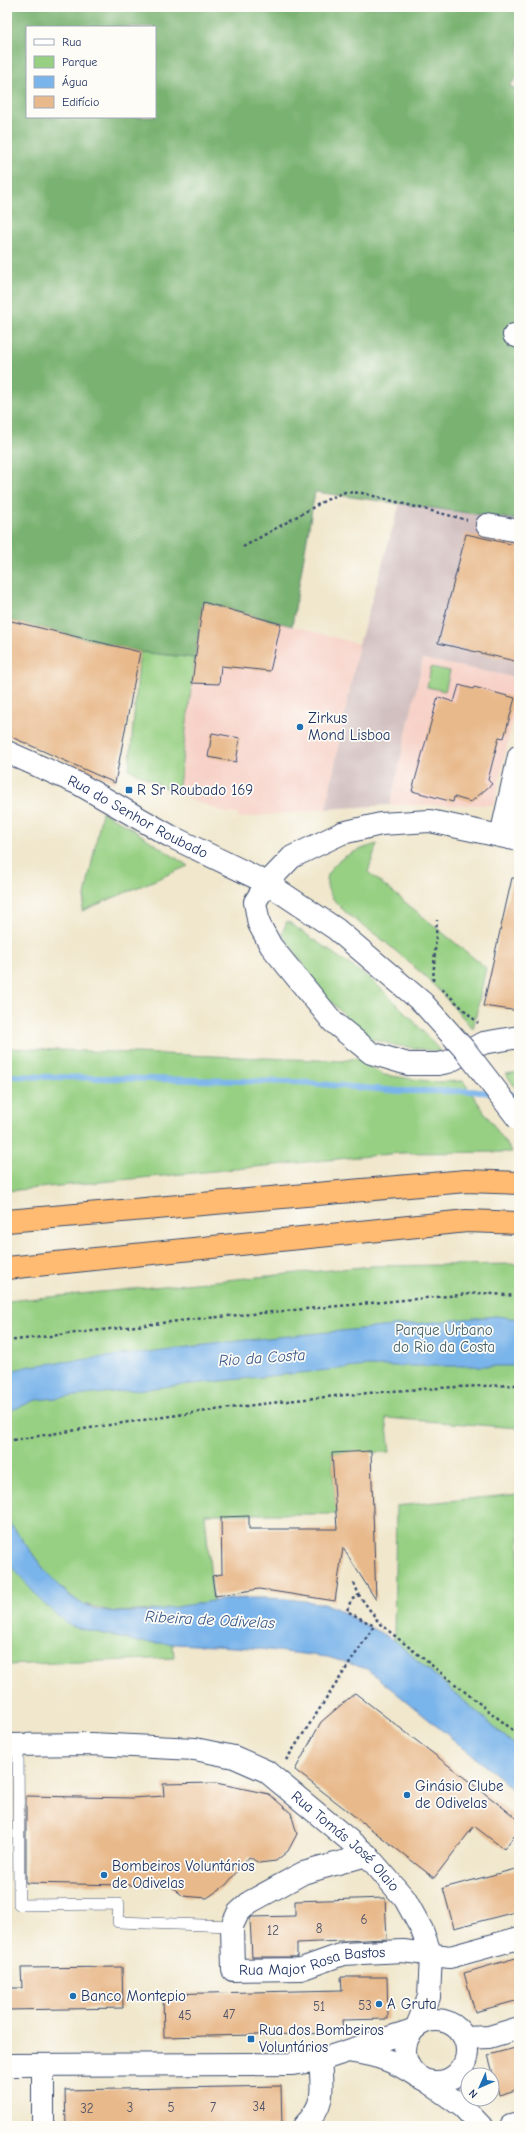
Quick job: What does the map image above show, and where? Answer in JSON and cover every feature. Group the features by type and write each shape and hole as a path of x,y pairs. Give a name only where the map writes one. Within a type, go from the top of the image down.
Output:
{"highway":[{"path":"7,1221 466,1181 519,1183"},
{"path":"7,1268 467,1221 519,1223"}],"street":[{"path":"486,525 519,531"},
{"name":"Rua do Senhor Roubado","path":"7,752 79,784 170,836 267,884 336,929 423,1003 465,1050 519,1120"},
{"path":"519,756 510,838 430,821 381,824 342,832 292,857 267,884 255,902 259,924 271,946 333,1022 371,1053 408,1064 438,1064 448,1062 483,1043 519,1036"},
{"name":"Rua Tomás José Olaio","path":"12,1745 158,1746 195,1749 234,1757 274,1777 367,1855 405,1899 422,1930 432,1955 429,1997 415,2028"},
{"path":"232,1926 238,1913 250,1902 303,1873 367,1855"},
{"name":"Rua Major Rosa Bastos","path":"232,1926 233,1970 301,1969 343,1954 403,1951 450,1957 519,1938"},
{"path":"7,2065 291,2064 320,2060 352,2052 432,2020 441,2020 457,2028 466,2046 472,2067"},
{"path":"415,2028 405,2047 405,2056 413,2072 424,2080 442,2082 455,2077 461,2070 466,2046"},
{"path":"466,2046 519,2028"},
{"path":"352,2052 382,2057 401,2065 463,2106 481,2126"},
{"path":"304,2126 312,2118 322,2100 320,2060"},
{"path":"43,2065 43,2126"},
{"path":"482,2107 486,2126"},
{"path":"511,2126 519,2124"}],"lane":[{"path":"12,1745 19,1905 119,1904 118,1922 232,1926"}],"path":[{"path":"515,230 519,231"},
{"path":"243,547 326,500 345,492 362,493 486,525"},
{"path":"437,920 434,971 432,980 489,1032 492,1041"},
{"path":"7,1341 196,1319 481,1293 519,1296"},
{"path":"7,1441 162,1416 355,1395 519,1385"},
{"path":"354,1583 359,1595 380,1624 519,1735"},
{"path":"274,1777 374,1626 347,1611 351,1600 359,1595"},
{"path":"7,1691 12,1691"}],"shaded area":[{"path":"400,503 519,520 519,678 423,659 390,805 326,809 359,644"},
{"path":"203,602 359,644 326,809 238,818 238,814 226,813 178,794"},
{"path":"423,659 519,678 519,691 494,805 390,805"}],"green space":[{"path":"7,7 519,7 519,75 510,86 519,90 519,520 315,492 292,626 203,602 195,658 140,652 7,620"},
{"path":"140,652 195,658 178,794 129,769"},
{"path":"431,667 450,671 445,691 427,687"},
{"path":"102,812 123,823 188,866 82,911"},
{"path":"377,844 368,872 486,968 473,1029 426,977 384,941 342,909 330,893 327,885 328,876 331,869 337,862 344,857"},
{"path":"287,921 373,981 410,1017 441,1052 393,1045 364,1036 326,996 282,934"},
{"path":"7,1048 342,1061 356,1058 384,1075 435,1082 463,1081 512,1152 400,1153 7,1191"},
{"path":"519,1072 519,1093 506,1074"},
{"name":"Parque Urbano do Rio da Costa","path":"519,1264 519,1428 386,1418 390,1452 332,1453 336,1514 205,1514 213,1601 171,1609 115,1612 80,1603 53,1581 7,1520 7,1301 372,1266"},
{"path":"519,1494 519,1749 394,1640 396,1506"},
{"path":"7,1561 70,1626 139,1642 173,1643 174,1658 7,1665"}],"water":[{"name":"Rio da Costa","path":"496,1316 519,1319 519,1366 367,1366 36,1400 7,1412 7,1372 30,1366 247,1340"},
{"name":"Ribeira de Odivelas","path":"7,1520 49,1576 69,1595 79,1602 93,1608 109,1611 145,1611 213,1601 258,1598 310,1602 327,1605 337,1609 394,1640 519,1749 519,1796 499,1777 367,1669 328,1657 252,1648 139,1642 70,1626 42,1602 7,1561"}],"building":[{"path":"466,534 519,546 519,662 438,643"},
{"path":"203,602 281,624 270,671 221,666 219,684 192,683"},
{"path":"7,620 140,652 115,783 7,735"},
{"path":"459,685 473,689 474,687 515,698 504,738 499,737 488,780 492,784 471,802 454,797 453,802 412,791 438,697 454,702"},
{"path":"212,733 240,738 236,762 208,757"},
{"path":"512,878 519,878 519,1011 483,1006"},
{"path":"371,1451 376,1600 343,1548 335,1601 259,1589 215,1596 212,1576 222,1574 221,1517 249,1516 249,1529 337,1529 332,1453"},
{"name":"Ginásio Clube de Odivelas","path":"355,1693 519,1820 519,1830 504,1849 474,1826 434,1878 295,1770 321,1722"},
{"path":"216,1783 269,1794 291,1813 297,1834 288,1851 276,1861 259,1863 249,1857 226,1885 207,1898 183,1896 171,1886 26,1883 26,1796 132,1798 164,1796 163,1784"},
{"path":"519,1868 519,1911 454,1928 443,1888"},
{"path":"385,1898 387,1939 297,1943 297,1957 252,1957 250,1919 252,1917 295,1916 295,1901"},
{"path":"519,1957 519,2000 475,2012 464,1973"},
{"path":"122,1967 123,2008 7,2010 7,1988 22,1988 21,1968"},
{"path":"341,1977 387,1977 388,2019 342,2020 343,2033 164,2037 163,1994 342,1990"},
{"path":"519,2047 519,2089 500,2095 500,2067 491,2067 488,2055"},
{"path":"281,2086 282,2126 66,2126 65,2090"}],"waterway":[{"path":"7,1076 297,1082 399,1091 471,1091 492,1093"},
{"path":"507,1094 519,1096"}],"place":[{"name":"Zirkus Mond Lisboa","path":"300,727"},
{"name":"R Sr Roubado 169","path":"129,790"},
{"name":"Ginásio Clube de Odivelas","path":"407,1795"},
{"name":"Bombeiros Voluntários de Odivelas","path":"104,1875"},
{"name":"Banco Montepio","path":"73,1996"},
{"name":"A Gruta","path":"379,2004"},
{"name":"Rua dos Bombeiros Voluntários","path":"251,2039"}]}
